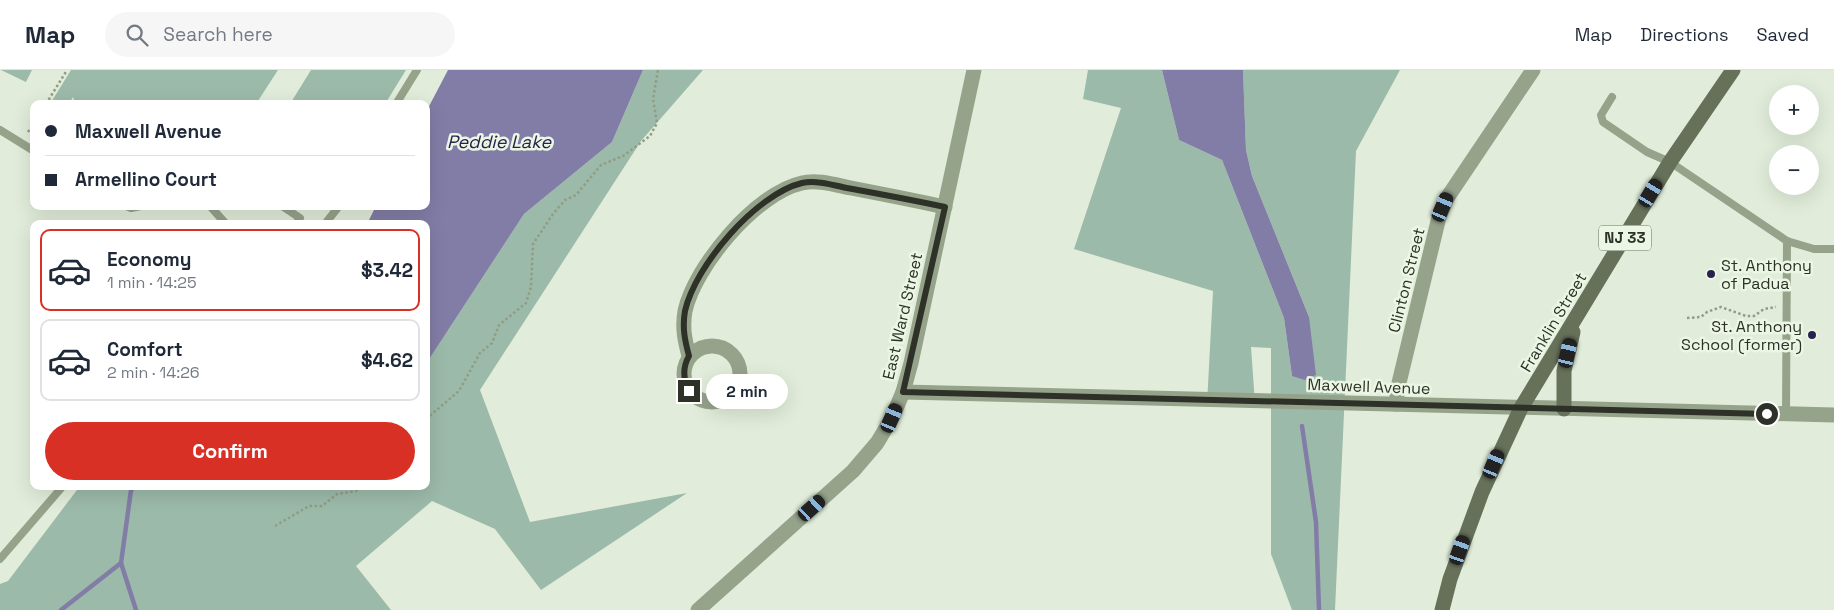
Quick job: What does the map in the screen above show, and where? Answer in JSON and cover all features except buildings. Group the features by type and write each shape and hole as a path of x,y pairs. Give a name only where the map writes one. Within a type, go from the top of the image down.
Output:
{"main road":[{"name":"Franklin Street","path":"1442,610 1450,579 1482,492 1521,408 1670,162 1733,70"},
{"path":"1564,409 1564,371 1576,317"}],"street":[{"name":"East Ward Street","path":"698,610 853,471 877,443 892,418 903,392 974,70"},
{"name":"Clinton Street","path":"1396,404 1433,240 1447,198 1533,70"},
{"path":"689,356 683,334 685,312 691,292 700,274 735,229 764,200 803,182 824,183 945,207"},
{"name":"Maxwell Avenue","path":"903,392 1834,415"}],"lane":[{"path":"398,100 417,70"},
{"path":"1612,98 1601,115 1602,122 1647,152 1670,162 1787,241 1814,249 1834,249"},
{"path":"0,130 30,149"},
{"path":"214,210 222,220"},
{"path":"288,210 300,218 299,220"},
{"path":"1786,414 1787,241"},
{"path":"0,559 60,490"}],"path":[{"path":"49,100 68,70"},
{"path":"430,415 459,390 480,353 492,343 499,325 526,303 531,287 533,244 553,214 565,200 576,195 601,165 623,156 650,136 657,123 653,98 658,70"},
{"path":"1687,318 1701,318 1721,307 1742,316 1754,316 1764,308 1780,306"},
{"path":"274,526 309,506 322,506 338,494 357,490"}],"green space":[{"path":"1,70 32,70 26,82"},
{"path":"71,70 278,70 259,100 74,100 73,97 71,100 52,100"},
{"path":"311,70 406,70 387,100 292,100"},
{"path":"643,70 703,70 641,141 480,390 530,522 687,493 541,590 495,529 432,501 356,566 391,610 0,610 0,584 8,581 77,490 430,490 430,358 524,214 612,142"},
{"path":"1088,70 1162,70 1179,140 1222,160 1284,318 1292,376 1309,317 1252,176 1246,150 1243,70 1400,70 1356,151 1335,610 1292,610 1271,554 1271,348 1251,347 1255,404 1207,404 1213,291 1074,249 1121,108 1083,99"}],"water":[{"name":"Peddie Lake","path":"448,70 643,70 612,142 524,214 430,358 430,220 369,220 374,210 430,210 430,104"},
{"path":"1162,70 1243,70 1246,150 1252,176 1309,317 1316,375 1305,380 1292,376 1284,318 1222,160 1179,140"}],"waterway":[{"path":"1302,426 1316,522 1319,610"},
{"path":"131,490 121,563 136,610"},
{"path":"61,610 121,563"}],"place":[{"name":"St. Anthony of Padua","path":"1711,274"},
{"name":"St. Anthony School (former)","path":"1812,335"}],"route":[{"path":"689,391 685,383 684,374 685,364 689,356 683,334 685,312 691,292 700,274 735,229 764,200 803,182 824,183 945,207 903,392 1767,414"}]}
